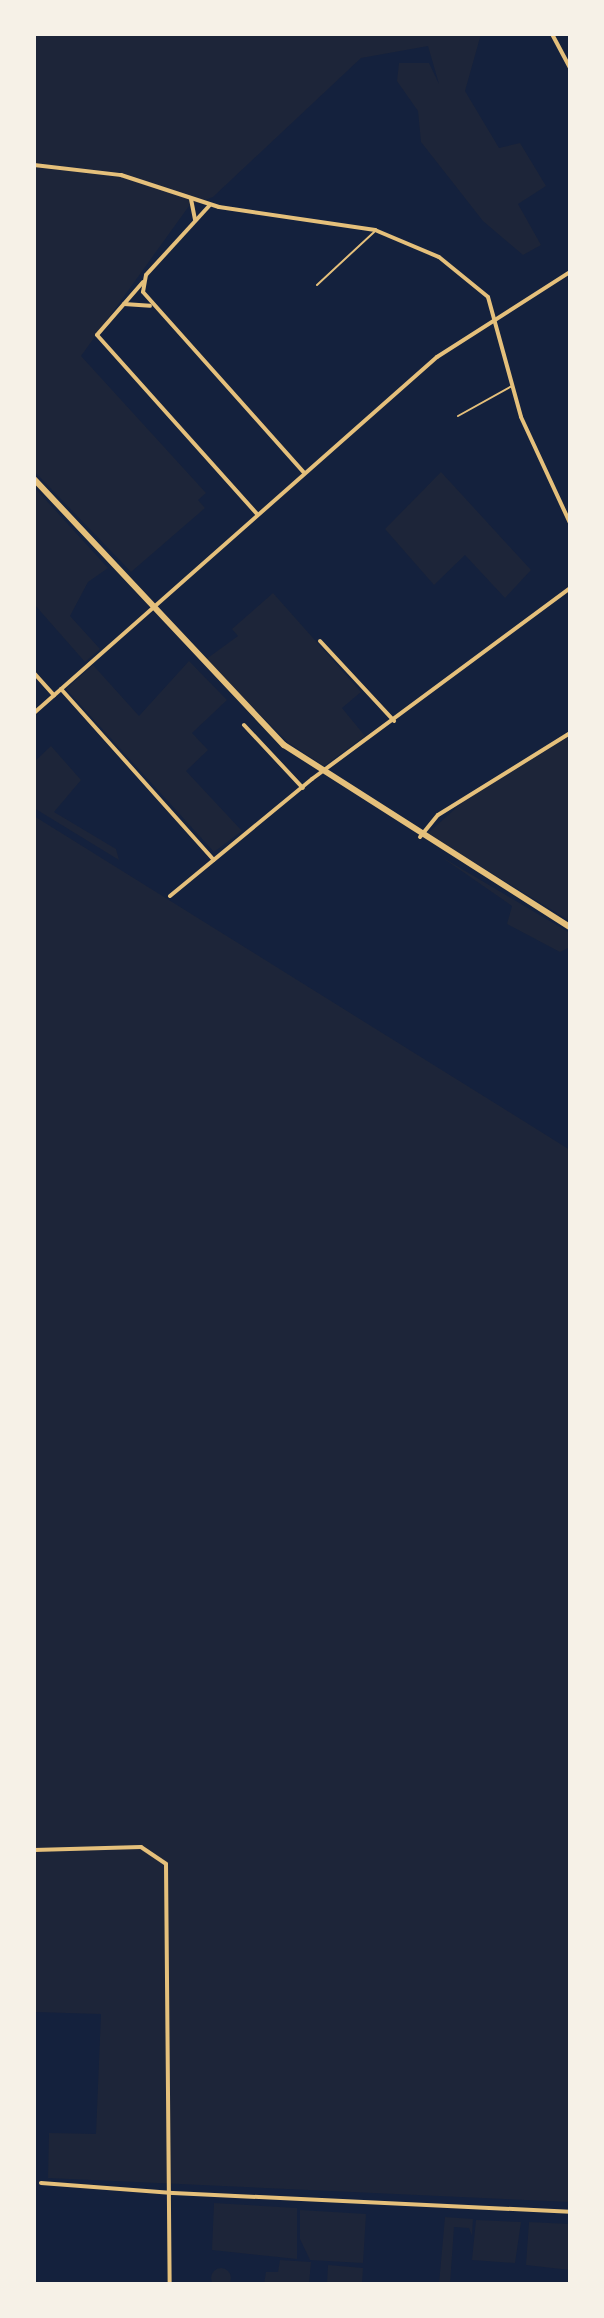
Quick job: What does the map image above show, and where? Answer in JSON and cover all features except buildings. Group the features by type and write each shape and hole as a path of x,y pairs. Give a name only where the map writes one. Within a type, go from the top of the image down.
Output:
{"main road":[{"path":"34,479 245,710 321,774 570,927"}],"street":[{"path":"552,34 570,68"},
{"path":"34,165 121,175 209,205 375,230 468,276 497,318 512,386 570,523"},
{"path":"191,199 195,220"},
{"path":"209,205 97,335 257,514"},
{"path":"34,713 437,357 570,272"},
{"path":"143,282 152,306 304,473"},
{"path":"122,305 152,306"},
{"path":"170,896 321,774 570,588"},
{"path":"320,641 394,721"},
{"path":"34,673 54,695"},
{"path":"61,689 214,860"},
{"path":"244,725 303,788"},
{"path":"420,837 438,815 570,733"},
{"path":"34,1850 141,1847 166,1864 173,2193 170,2284"},
{"path":"41,2183 173,2193 570,2212"}],"lane":[{"path":"317,285 375,230"},
{"path":"458,416 512,386"}],"shaded area":[{"path":"34,34 481,34 465,91 499,148 520,143 546,186 518,204 541,245 523,255 483,221 421,142 418,111 397,81 399,63 429,63 439,84 428,46 361,58 213,197 189,206 81,356 206,493 198,500 205,508 131,572 34,471"},
{"path":"441,472 531,570 505,598 465,555 434,585 385,529"},
{"path":"34,487 108,568 88,582 70,616 100,649 85,662 34,604"},
{"path":"273,593 361,692 342,708 365,736 324,766 289,743 205,660 238,636 232,629"},
{"path":"189,661 227,700 192,733 208,750 186,771 242,831 214,852 66,689 93,665 139,716"},
{"path":"570,736 570,921 427,834 466,799"},
{"path":"51,746 81,780 54,812 116,849 119,860 34,808 34,762"},
{"path":"34,816 570,1150 570,2202 48,2178 49,2133 96,2134 101,2014 34,2012"},
{"path":"440,856 570,933 570,947 560,952 507,924 512,906"},
{"path":"214,2203 297,2208 297,2259 212,2250"},
{"path":"300,2210 366,2214 363,2263 310,2260 300,2239"},
{"path":"445,2217 473,2219 472,2236 469,2228 454,2227 450,2284 439,2284"},
{"path":"476,2220 521,2222 515,2263 472,2260"},
{"path":"529,2222 570,2224 570,2270 526,2265"},
{"path":"280,2260 311,2262 309,2284 264,2284 266,2272 278,2272"},
{"path":"328,2265 363,2268 362,2284 327,2284"},
{"path":"221,2268 228,2271 231,2278 228,2285 221,2288 214,2285 211,2278 214,2271"}]}
